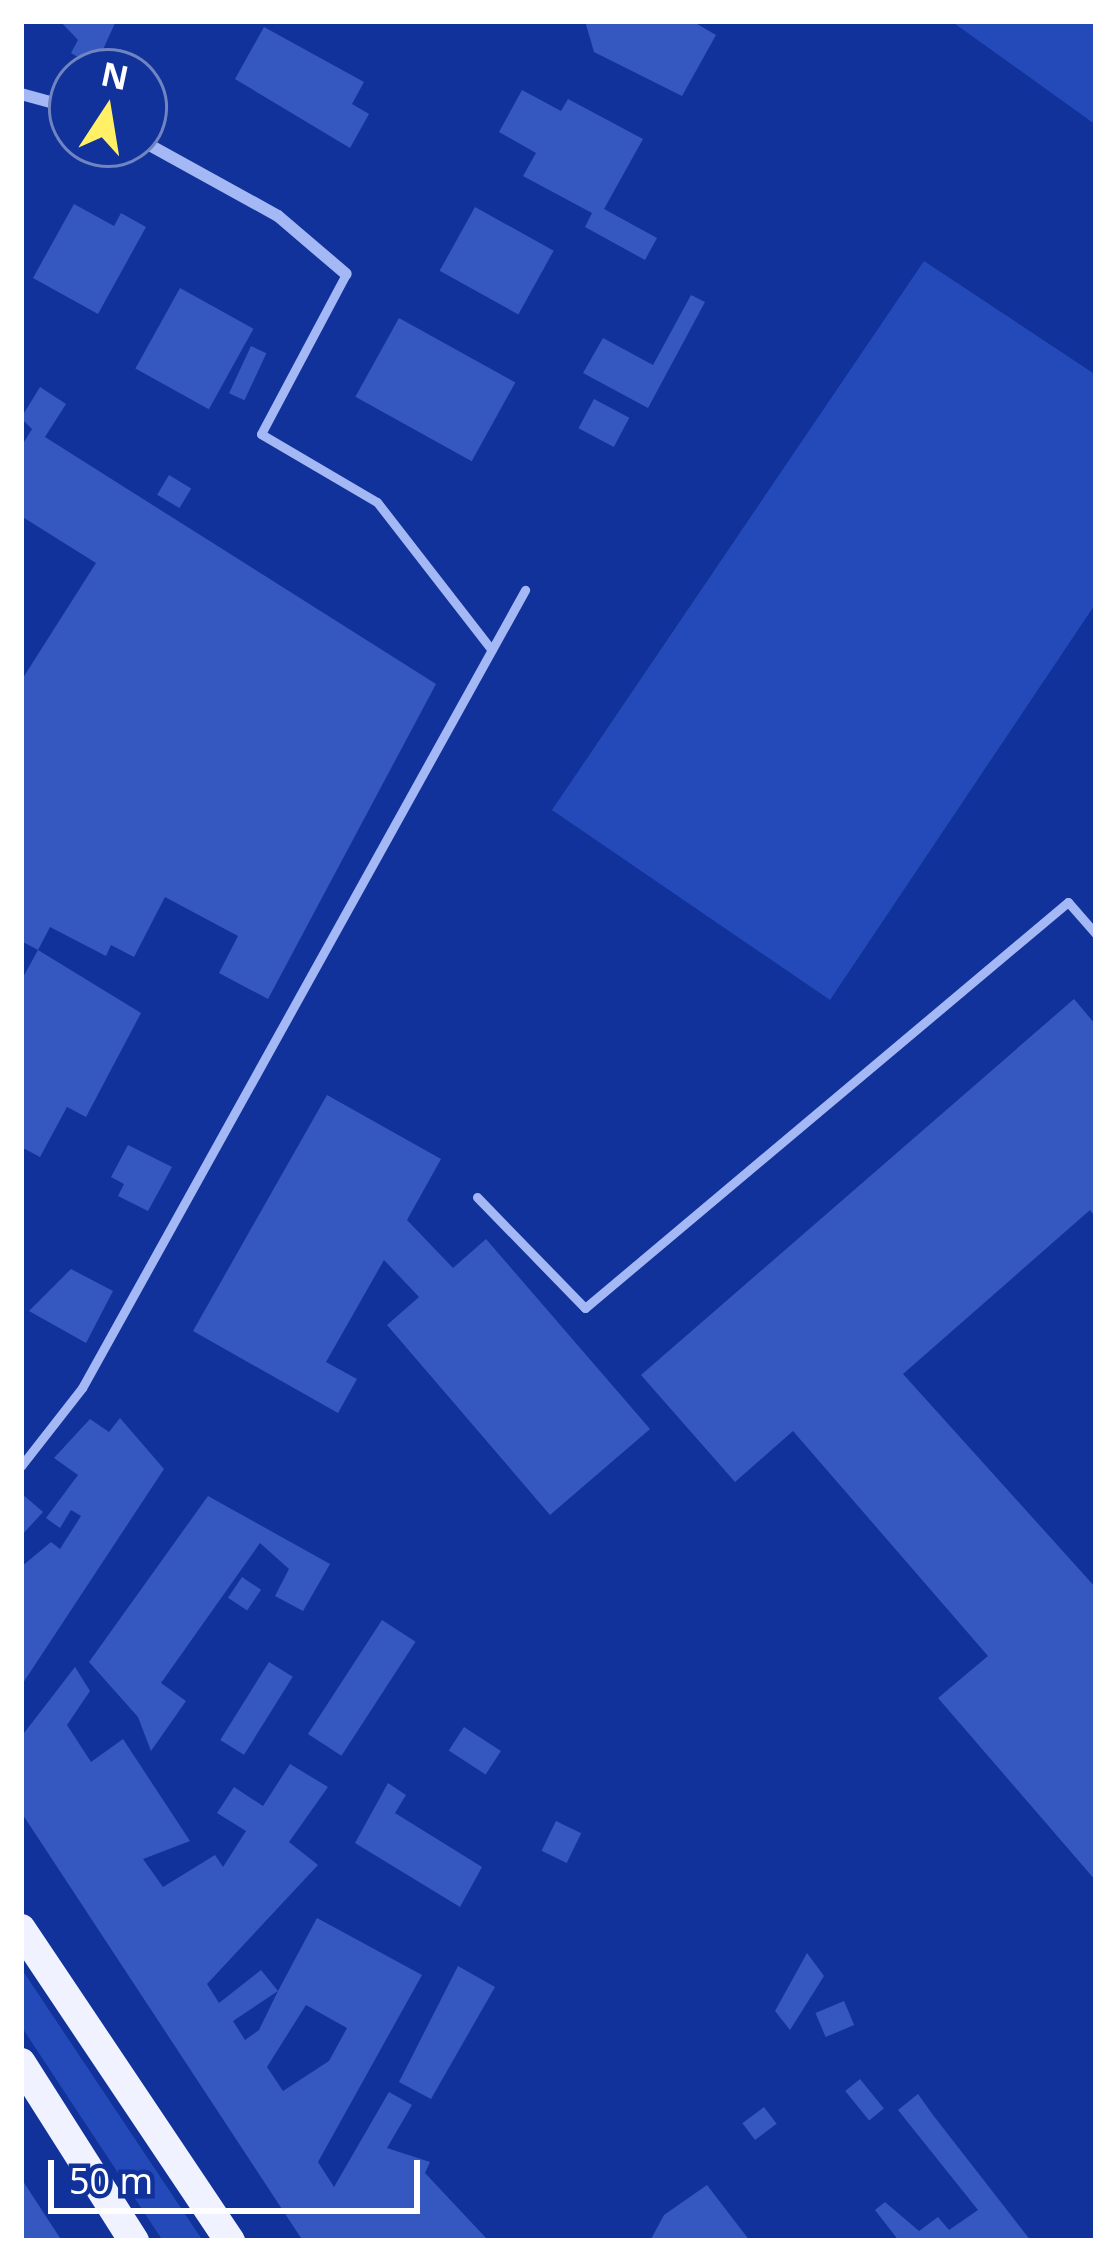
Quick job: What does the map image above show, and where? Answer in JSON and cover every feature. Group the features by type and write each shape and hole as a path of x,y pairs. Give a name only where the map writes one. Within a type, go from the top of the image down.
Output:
{"main road":[{"path":"21,1929 230,2241"},
{"path":"21,2063 134,2241"}],"street":[{"path":"168,155 278,216 346,274"}],"lane":[{"path":"346,274 261,434 377,502 492,650"},
{"path":"21,1466 82,1388 524,590"},
{"path":"477,1197 586,1308 1068,902 1096,934"}],"shaded area":[{"path":"951,21 1096,21 1096,125"},
{"path":"924,261 1096,375 1096,603 830,1000 552,810"},
{"path":"21,1968 203,2241 163,2241 21,2026"}],"building":[{"path":"60,21 116,21 104,48 74,48 78,40"},
{"path":"585,21 692,21 716,35 682,96 594,52"},
{"path":"264,27 364,82 352,104 369,114 350,148 235,79"},
{"path":"522,90 561,111 568,99 643,139 604,209 657,238 645,260 585,227 592,213 523,176 536,153 499,132"},
{"path":"74,204 114,226 121,213 146,227 98,314 33,278"},
{"path":"475,207 554,251 518,314 440,271"},
{"path":"180,288 253,329 209,409 135,368"},
{"path":"691,295 705,302 648,408 583,373 603,338 653,365"},
{"path":"399,318 515,382 472,461 355,397"},
{"path":"251,346 266,353 244,400 229,393"},
{"path":"40,387 66,404 45,437 436,684 268,999 219,973 238,936 165,897 134,957 111,945 106,956 50,927 38,950 21,941 21,681 96,563 21,516 21,447 32,429 21,418"},
{"path":"594,399 629,418 614,447 579,428"},
{"path":"169,475 191,488 179,508 157,495"},
{"path":"38,950 141,1013 86,1117 67,1107 40,1157 21,1147 21,981"},
{"path":"1074,999 1096,1025 1096,1218 1090,1210 903,1374 1096,1588 1096,1881 938,1698 988,1656 793,1431 735,1482 641,1375"},
{"path":"327,1095 441,1159 407,1220 453,1268 486,1239 650,1429 550,1515 387,1325 419,1297 384,1260 326,1362 357,1379 338,1413 193,1331"},
{"path":"128,1145 172,1167 148,1211 118,1196 124,1184 111,1177"},
{"path":"71,1269 113,1291 86,1343 29,1311"},
{"path":"120,1418 164,1469 21,1686 21,1567 51,1542 60,1549 81,1516 71,1510 60,1528 46,1518 78,1475 54,1458 90,1419 109,1432"},
{"path":"21,1493 43,1512 21,1536"},
{"path":"208,1496 330,1564 303,1611 275,1596 289,1569 260,1543 161,1683 186,1701 151,1751 138,1717 89,1662"},
{"path":"242,1577 261,1590 247,1611 228,1598"},
{"path":"382,1620 416,1642 341,1756 308,1734"},
{"path":"269,1662 293,1677 244,1755 220,1740"},
{"path":"75,1667 90,1691 67,1725 91,1762 123,1739 190,1841 143,1859 163,1887 215,1855 223,1867 246,1831 217,1813 234,1787 263,1806 290,1764 328,1787 289,1842 318,1865 207,1984 219,2003 261,1970 278,1991 317,1918 422,1975 318,2162 334,2187 389,2092 412,2105 387,2148 430,2162 425,2173 486,2238 303,2241 21,1812 21,1737","holes":["278,1991 259,2030 245,2040 233,2021","306,2005 347,2028 329,2061 283,2091 267,2067"]},
{"path":"464,1727 501,1751 486,1774 449,1750"},
{"path":"388,1783 406,1795 395,1813 482,1867 460,1907 355,1843"},
{"path":"556,1821 581,1833 567,1863 542,1851"},
{"path":"807,1953 824,1976 790,2030 775,2011"},
{"path":"458,1966 495,1987 431,2099 399,2082"},
{"path":"844,2001 854,2025 826,2037 815,2013"},
{"path":"860,2079 884,2109 869,2120 845,2091"},
{"path":"918,2094 1031,2241 899,2241 875,2210 885,2202 919,2231 938,2217 949,2230 978,2210 898,2110"},
{"path":"764,2107 777,2124 755,2140 742,2123"},
{"path":"21,2178 45,2215 62,2241 21,2241"},
{"path":"707,2185 750,2241 650,2241 664,2215"}]}
